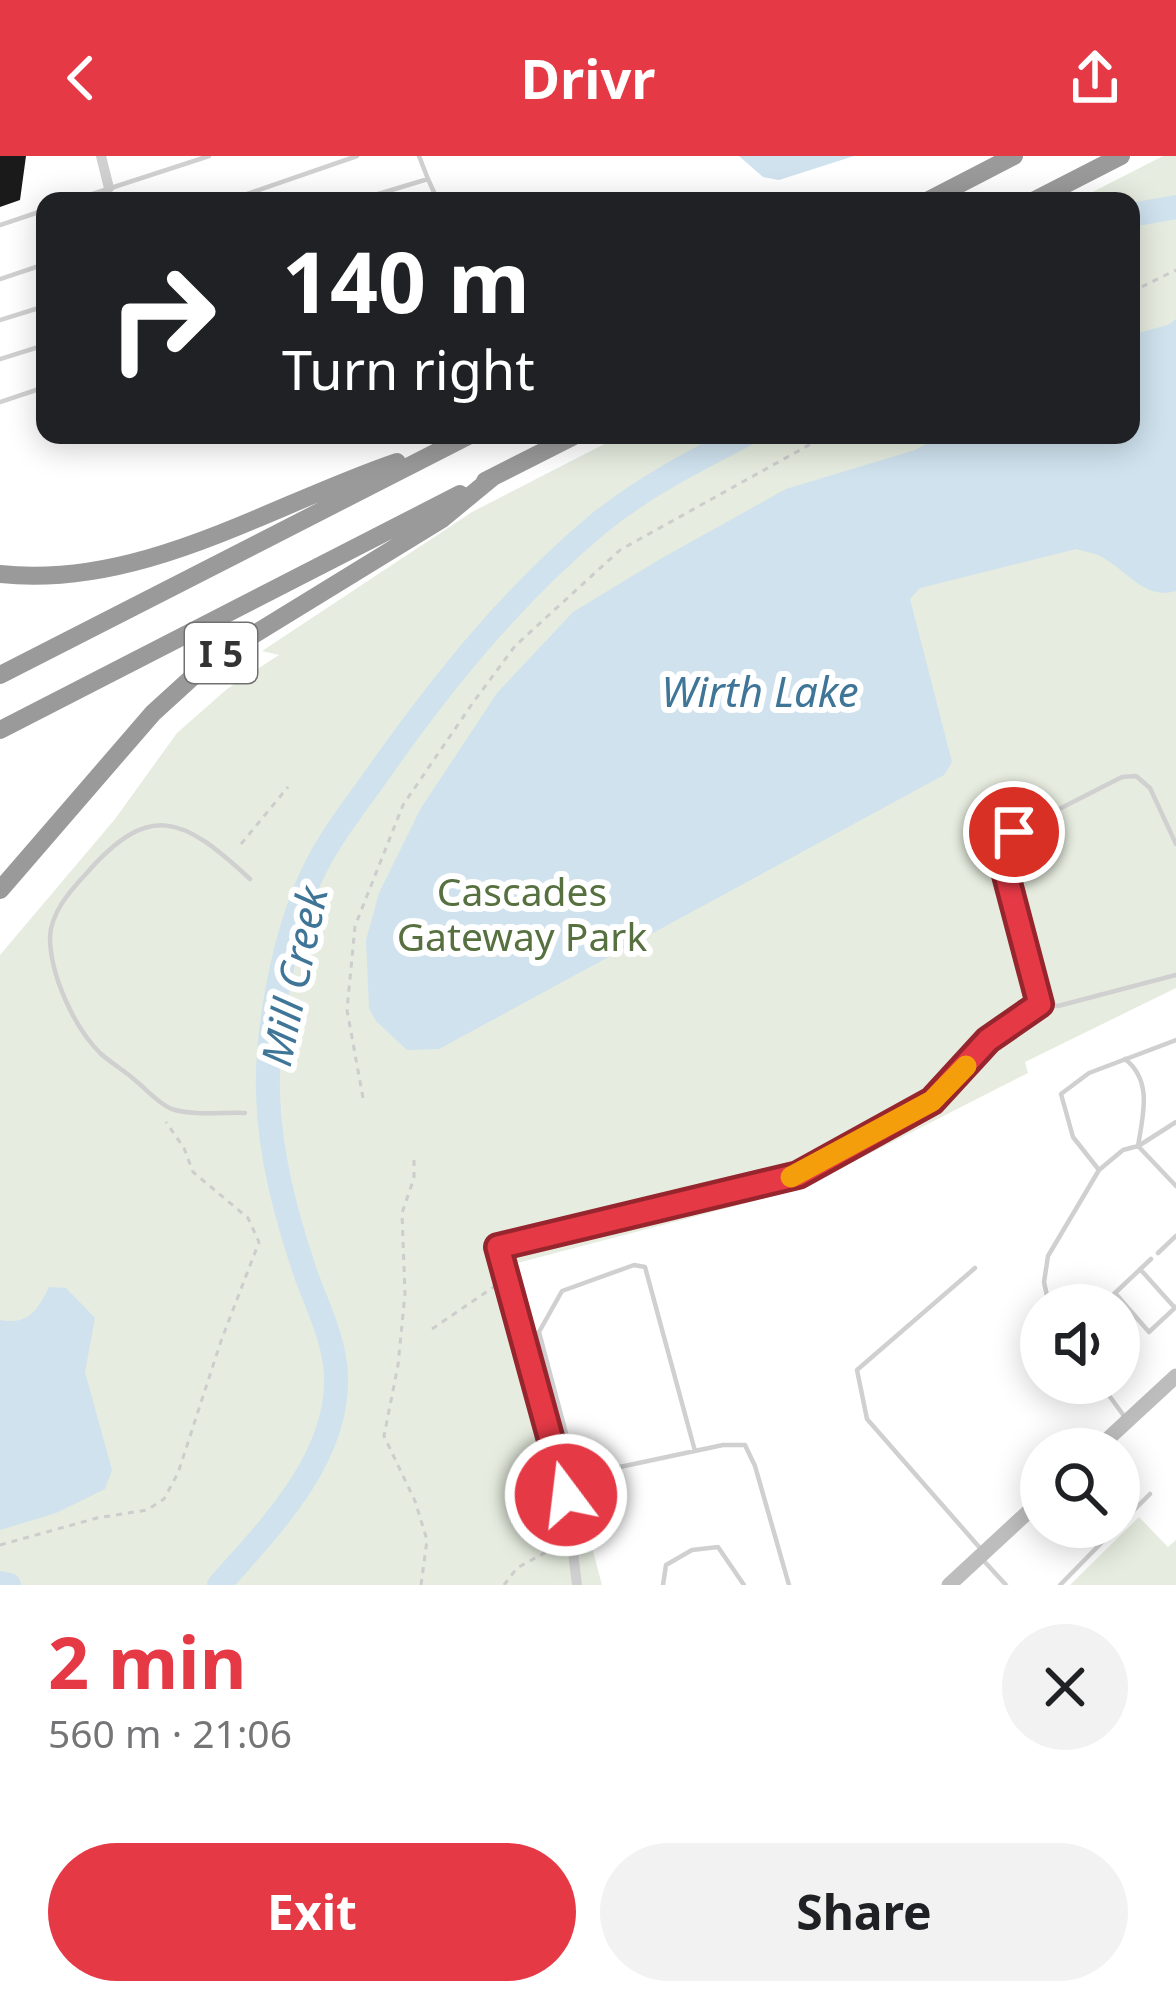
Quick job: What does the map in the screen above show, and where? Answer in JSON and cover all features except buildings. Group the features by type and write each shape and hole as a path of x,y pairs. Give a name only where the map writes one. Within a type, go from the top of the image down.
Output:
{"highway":[{"path":"944,192 1014,156"},
{"path":"1051,192 1121,156"},
{"path":"0,574 78,573 174,551 447,444"},
{"name":"I 5","path":"0,675 452,444"},
{"name":"I 5","path":"0,730 558,444"},
{"name":"I 5","path":"0,890 125,743 209,662 442,519 493,477"}],"main road":[{"path":"1120,1428 1176,1376"},
{"path":"949,1585 1020,1520"}],"street":[{"path":"101,156 108,192"},
{"path":"577,1585 566,1495 498,1247 798,1175"}],"lane":[{"path":"117,192 209,156"},
{"path":"253,192 357,156"},
{"path":"419,156 434,192"},
{"path":"384,192 428,178"},
{"path":"0,225 36,213"},
{"path":"0,279 36,267"},
{"path":"0,320 36,309"},
{"path":"0,359 36,348"},
{"path":"0,402 36,390"},
{"path":"1040,1004 1002,860 1003,842 1122,777 1136,776 1150,788 1176,844"},
{"path":"245,1113 176,1111 102,1054 83,1033 69,1003 53,964 50,939 52,924 68,894 122,836 142,825 183,830 250,879"},
{"path":"798,1175 932,1101 988,1040 1040,1004 1058,1006 1176,975"},
{"path":"1099,1170 1073,1137 1061,1094 1089,1073 1176,1040"},
{"path":"1125,1059 1141,1078 1145,1103 1138,1146"},
{"path":"1044,1284 1048,1256 1099,1170 1123,1150 1176,1122"},
{"path":"1138,1146 1176,1186"},
{"path":"1158,1253 1174,1241"},
{"path":"1124,1284 1151,1259"},
{"path":"695,1451 645,1267 634,1265 562,1291 541,1325 571,1458 581,1475 745,1445 789,1585"},
{"path":"975,1268 857,1370 867,1419 1006,1585"},
{"path":"1140,1269 1175,1308 1149,1332 1140,1322"},
{"path":"1115,1404 1128,1421"},
{"path":"1140,1504 1150,1494"},
{"path":"662,1585 666,1565 692,1550 718,1547 744,1585"},
{"path":"1060,1585 1096,1548"}],"path":[{"path":"1140,288 1176,270"},
{"path":"363,1098 347,1010 355,926 403,805 472,704 515,646 620,550 811,444"},
{"path":"241,844 288,787"},
{"path":"0,1545 147,1510 164,1498 178,1473 259,1242 248,1218 193,1172 166,1122"},
{"path":"413,1160 414,1178 402,1213 405,1294 398,1365 384,1436 428,1540 421,1585"},
{"path":"432,1329 507,1278"},
{"path":"504,1585 517,1568 556,1545 574,1541"}],"green space":[{"name":"Cascades Gateway Park","path":"1163,156 1176,156 1176,988 1025,1062 1028,1073 800,1189 517,1263 602,1585 0,1585 0,955 115,819 177,733 227,689 279,655 262,651 472,512 604,444 1140,444 1140,192 1093,192"},
{"path":"1140,1518 1168,1547 1176,1540 1176,1585 1070,1585 1108,1548 1140,1548"}],"water":[{"path":"739,156 854,156 779,180 763,177"},
{"name":"Wirth Lake","path":"1176,319 1176,591 1147,589 1102,557 1076,549 920,588 910,599 952,762 944,775 439,1049 407,1050 376,1021 369,1008 366,940 379,893 421,808 497,693 573,612 786,489 926,444 1140,444 1140,333"},
{"path":"49,1287 66,1288 95,1318 85,1372 112,1470 105,1489 56,1513 0,1530 0,1320 31,1314"}],"waterway":[{"name":"Mill Creek","path":"1140,213 1176,207"},
{"name":"Mill Creek","path":"219,1585 298,1490 314,1463 334,1406 332,1349 285,1207 268,1095 277,992 312,874 339,828 430,703 538,579 632,499 728,444"},
{"name":"Mill Creek","path":"0,1583 9,1585"}],"slow traffic":[{"path":"791,1177 932,1101 966,1066"}],"route":[{"path":"566,1495 498,1247 798,1175 932,1101 988,1040 1040,1004 1002,860 1003,842 1014,832"}]}
